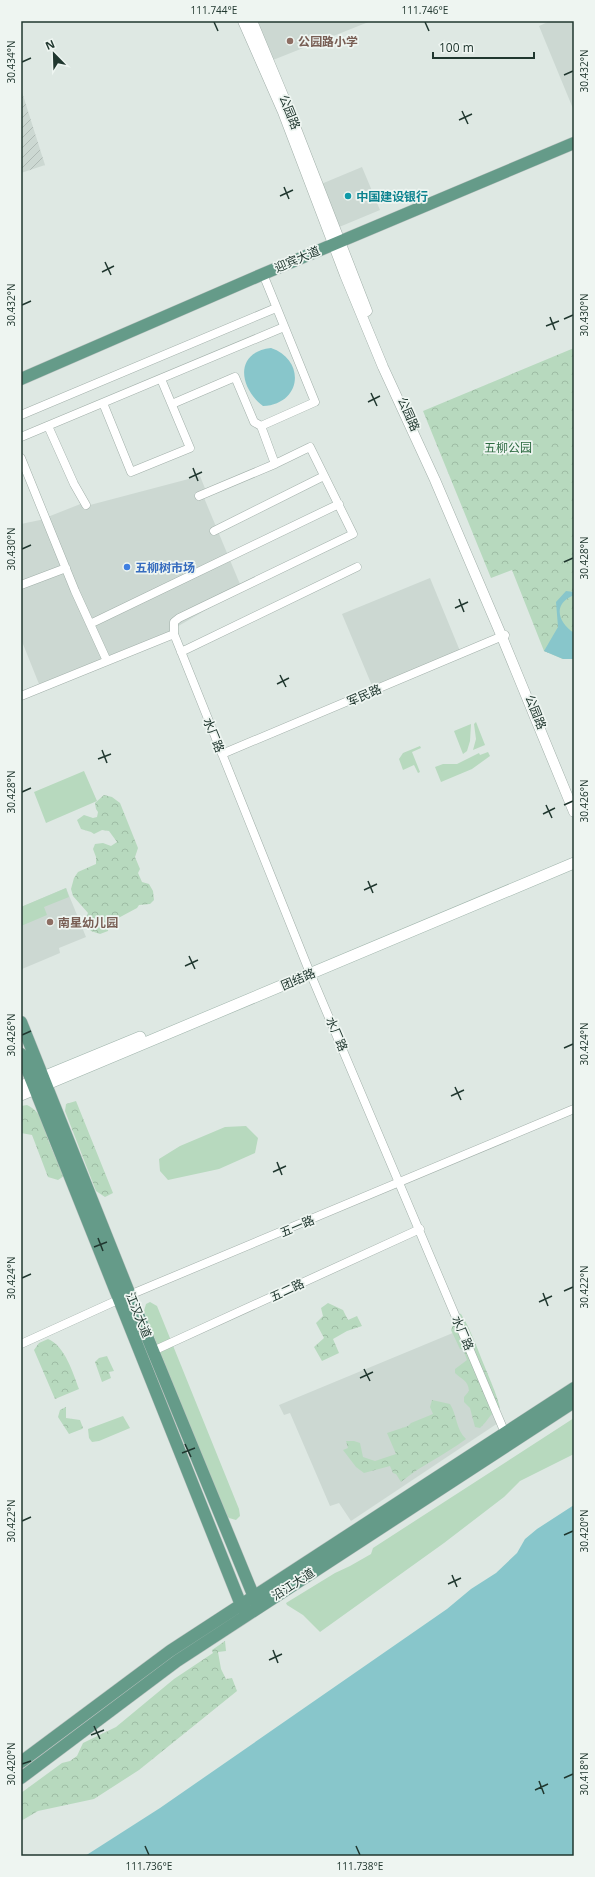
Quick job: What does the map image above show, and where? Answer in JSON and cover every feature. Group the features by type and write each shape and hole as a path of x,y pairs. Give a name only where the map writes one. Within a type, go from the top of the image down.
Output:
{"main road":[{"name":"迎宾大道","path":"21,379 574,137"},
{"name":"迎宾大道","path":"21,370 574,143"},
{"name":"团结路","path":"309,971 574,856"},
{"name":"团结路","path":"21,1095 35,1084 574,863"},
{"name":"江汉大道","path":"21,1022 35,1084"},
{"name":"江汉大道","path":"21,1054 125,1297 243,1610"},
{"name":"江汉大道","path":"125,1297 153,1352 256,1601"},
{"name":"沿江大道","path":"21,1778 243,1610 574,1388"},
{"name":"沿江大道","path":"256,1601 574,1402"},
{"name":"沿江大道","path":"21,1762 150,1666 243,1610"}],"street":[{"path":"243,21 283,112 336,240 383,367 435,480 503,636 574,812"},
{"name":"公园路","path":"252,21 289,109 336,240"},
{"path":"261,426 315,402 263,274"},
{"path":"21,415 276,308"},
{"path":"21,437 284,327"},
{"path":"172,404 235,377 254,422 261,426 275,464"},
{"path":"103,403 131,472 190,448 161,379"},
{"path":"48,426 74,484 86,505"},
{"path":"21,696 174,634 174,622 179,618 353,534 310,447 275,464 199,496"},
{"path":"21,458 66,568 107,661"},
{"path":"214,531 324,476"},
{"path":"90,624 339,504"},
{"path":"181,652 357,567"},
{"path":"21,585 66,568"},
{"name":"水厂路","path":"174,634 309,971 401,1183 505,1433"},
{"name":"公园路","path":"503,636 574,803"},
{"name":"军民路","path":"222,754 503,636"},
{"name":"五一路","path":"21,1344 125,1297 401,1183 574,1109"},
{"name":"五二路","path":"153,1352 420,1229"}],"shaded area":[{"name":"公园路小学","path":"252,21 371,21 268,62"},
{"path":"550,21 574,21 574,111 539,26"},
{"path":"21,89 45,165 21,173"},
{"path":"362,167 380,210 332,230 314,187"},
{"name":"五柳树市场","path":"200,476 206,491 202,493 242,589 168,632 39,684 21,639 21,524 40,520 88,501 90,505"},
{"path":"430,578 460,651 373,688 342,614"},
{"name":"南星幼儿园","path":"66,888 86,937 59,948 60,953 22,969 21,907"},
{"path":"460,1330 498,1423 351,1521 339,1503 330,1506 290,1413 284,1415 279,1405"}],"green space":[{"name":"五柳公园","path":"574,348 574,659 563,659 544,651 512,570 491,578 423,411"},
{"path":"476,722 485,745 473,750 476,739 474,724"},
{"path":"471,724 470,741 467,751 463,754 454,731"},
{"path":"420,746 421,748 412,752 420,772 418,773 414,765 403,770 399,759 403,753"},
{"path":"488,752 490,756 472,769 441,782 435,767 443,764 457,764 479,753 480,755"},
{"path":"84,771 97,801 46,823 34,792"},
{"path":"104,795 112,797 120,803 138,848 135,857 140,869 138,873 142,882 149,884 153,891 154,900 150,904 139,905 137,908 109,923 108,931 100,934 91,931 85,920 88,913 73,896 71,889 74,878 78,872 96,864 96,857 93,849 95,844 103,843 111,846 117,842 109,831 102,830 94,834 81,829 77,820 84,815 93,818 97,817 98,812 95,803"},
{"path":"66,888 69,897 44,907 47,915 21,926 21,907"},
{"path":"76,1101 113,1193 105,1197 96,1191 65,1111 66,1104"},
{"path":"27,1105 40,1116 64,1176 58,1180 48,1177 32,1135 21,1133 21,1106"},
{"path":"246,1126 258,1138 255,1153 219,1169 168,1180 160,1171 159,1159 180,1146 225,1127"},
{"path":"150,1302 157,1306 239,1509 240,1516 236,1520 229,1518 223,1512 144,1311 146,1304"},
{"path":"328,1303 343,1310 348,1320 357,1316 362,1326 347,1331 333,1339 339,1353 322,1361 314,1347 324,1338 316,1323 323,1316 321,1308"},
{"path":"458,1313 461,1314 465,1320 471,1333 495,1391 500,1408 494,1412 480,1428 475,1427 470,1408 464,1402 464,1397 469,1391 468,1387 464,1380 455,1373 455,1369 467,1360 463,1349 460,1349 451,1330"},
{"path":"48,1339 64,1354 79,1389 55,1399 34,1350 39,1343"},
{"path":"107,1356 114,1371 109,1372 111,1378 102,1382 95,1362 99,1358"},
{"path":"432,1400 450,1404 458,1427 466,1439 401,1482 396,1474 393,1473 390,1466 364,1473 356,1467 343,1450 348,1448 346,1441 354,1441 360,1443 363,1457 375,1461 396,1454 387,1433 408,1426 411,1423 433,1414 430,1407"},
{"path":"66,1407 66,1418 80,1420 82,1429 69,1434 58,1417 60,1410"},
{"path":"123,1416 130,1428 99,1441 92,1442 89,1438 88,1429"},
{"path":"574,1418 574,1454 520,1481 504,1497 444,1543 320,1632 303,1615 287,1605 286,1603 335,1573 371,1554 373,1548"},
{"path":"225,1641 226,1651 218,1652 221,1669 226,1679 232,1678 237,1691 139,1770 94,1799 38,1811 21,1821 21,1793 62,1763 70,1761 77,1756 83,1743 116,1727 174,1679 213,1653 212,1650"}],"water":[{"path":"271,348 282,354 290,362 294,371 295,381 292,390 286,398 276,403 263,406 255,399 249,390 245,381 244,372 246,363 251,356 259,351"},
{"path":"566,591 574,592 574,595 562,603 560,613 564,624 574,633 574,659 563,659 544,651 558,627 556,602"},
{"path":"574,1505 574,1856 85,1856 160,1808 447,1609 471,1589 496,1573 517,1553 525,1539 537,1529"}],"place":[{"name":"公园路小学","path":"290,41"},
{"name":"中国建设银行","path":"348,196"},
{"name":"五柳树市场","path":"127,567"},
{"name":"南星幼儿园","path":"50,922"}]}
